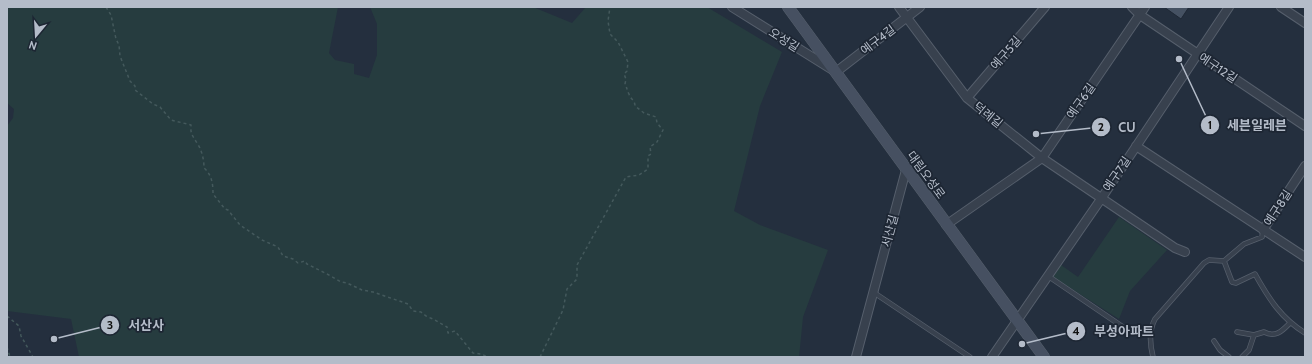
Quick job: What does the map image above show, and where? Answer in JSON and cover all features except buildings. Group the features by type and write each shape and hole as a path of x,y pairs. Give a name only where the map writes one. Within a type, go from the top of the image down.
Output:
{"street":[{"name":"오성길","path":"732,7 836,72"},
{"name":"대림오성로","path":"788,7 1044,357"},
{"name":"덕례길","path":"899,7 967,98 1042,158 1175,248 1185,252"},
{"name":"예구4길","path":"836,72 920,7"},
{"name":"예구5길","path":"967,98 1045,7"},
{"name":"예구12길","path":"1132,7 1140,15 1198,55 1305,126"},
{"name":"예구6길","path":"946,225 1042,158 1145,7"},
{"name":"예구7길","path":"992,357 1198,55 1229,7"},
{"path":"1281,7 1305,23"},
{"path":"1136,146 1305,257"},
{"name":"예구8길","path":"1263,230 1305,166"},
{"name":"서산길","path":"856,357 906,170"}],"lane":[{"path":"1153,357 1151,347 1152,325 1155,319 1204,263 1209,260 1224,261 1244,244 1262,237 1263,230"},
{"path":"1224,261 1232,282 1236,283 1255,274 1274,306 1290,323 1305,333"},
{"path":"1047,276 1123,327"},
{"path":"873,292 970,357"},
{"path":"1237,332 1254,335 1264,332 1269,334 1277,334 1282,332 1290,323"},
{"path":"1242,357 1251,345 1254,335"},
{"path":"1214,341 1223,356 1229,357"}],"path":[{"path":"106,7 111,15 116,39 119,45 120,56 130,81 135,86 135,90 153,104 160,107 171,120 190,126 190,134 198,144 204,160 204,168 209,172 213,185 213,194 240,225 262,240 278,247 283,256 293,259 298,263 305,261 306,264 341,282 408,304 413,310 421,312 447,327 448,333 455,331 473,353 488,357"},
{"path":"540,357 562,310 567,289 577,279 577,265 626,177 639,175 648,169 648,156 652,154 650,146 656,142 663,130 657,123 656,117 644,113 635,106 635,102 629,95 625,84 626,79 624,74 627,71 628,62 618,42 610,34 608,21 610,7"},
{"path":"7,316 19,326 21,336 33,357"},
{"path":"7,347 10,357"}],"green space":[{"path":"7,7 338,7 329,53 335,60 354,64 354,74 369,78 377,55 377,24 370,7 533,7 572,23 586,7 707,7 782,52 760,106 734,211 760,225 828,250 803,317 799,357 79,357 71,319 7,311 7,126 13,118 14,109 7,103"},
{"path":"1119,217 1167,250 1130,291 1119,319 1053,277 1061,265 1078,277"}],"place":[{"name":"세븐일레븐","path":"1179,59"},
{"name":"CU","path":"1036,134"},
{"name":"서산사","path":"54,339"},
{"name":"부성아파트","path":"1022,344"}]}
